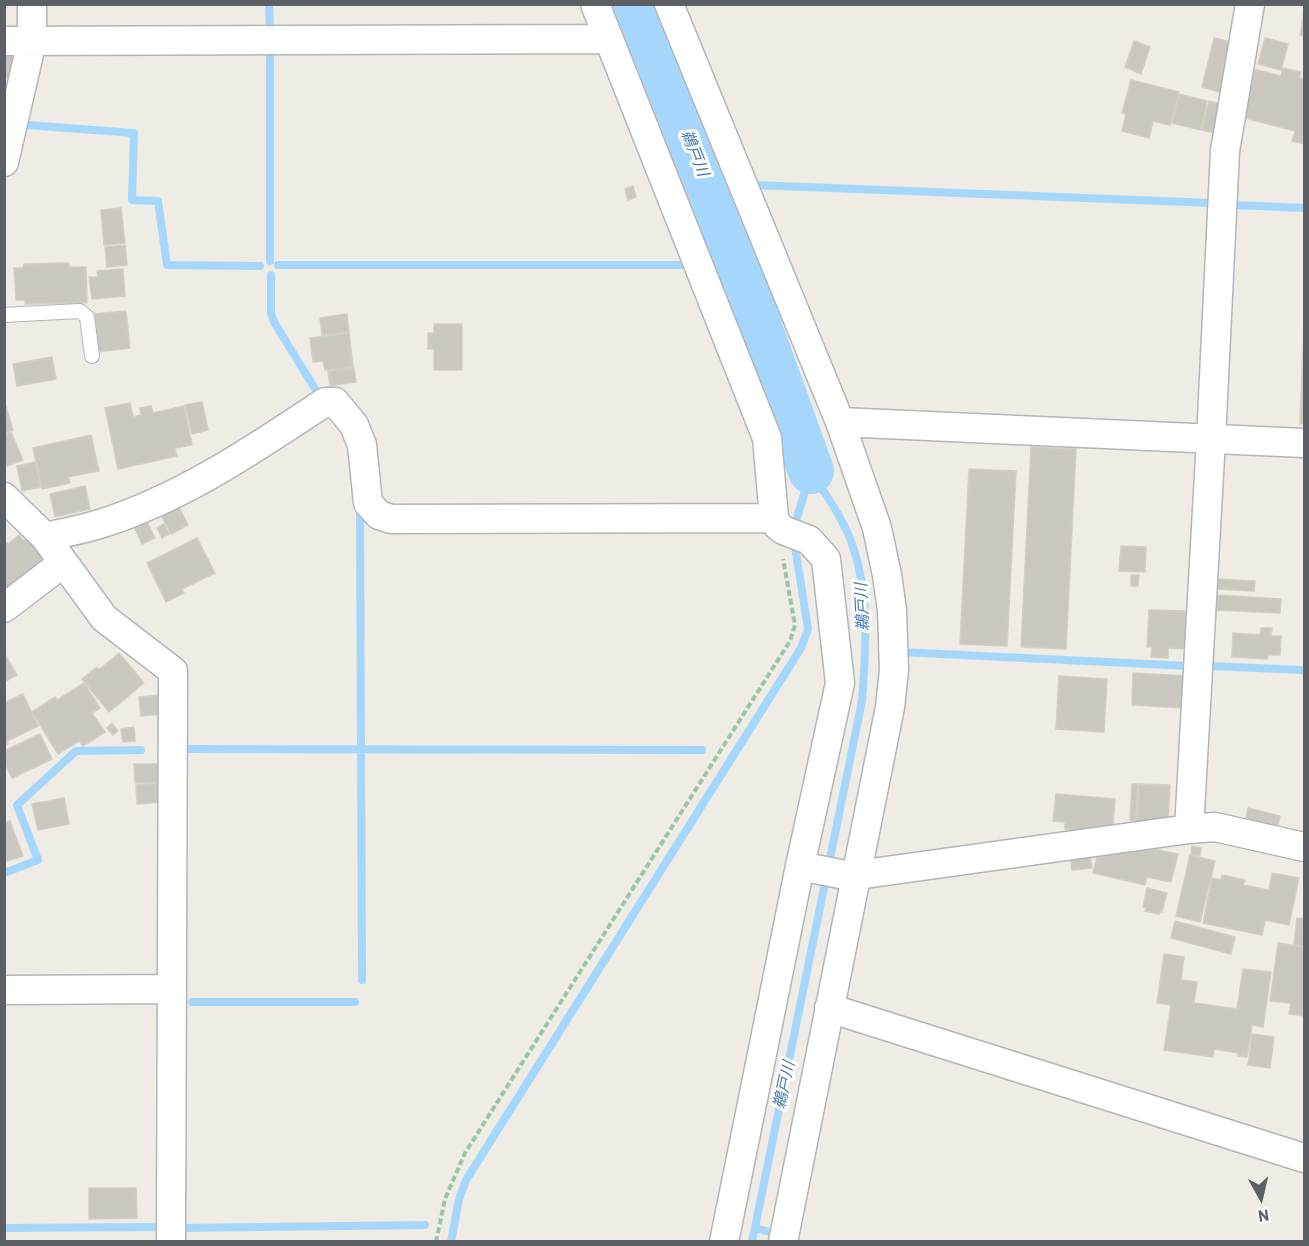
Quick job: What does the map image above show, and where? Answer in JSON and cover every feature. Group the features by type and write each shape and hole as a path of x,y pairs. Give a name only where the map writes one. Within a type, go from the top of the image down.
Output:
{"street":[{"path":"4,162 18,41 32,4"},
{"path":"595,4 767,438 786,529"},
{"path":"669,4 840,422 877,528 887,575 893,630 894,670 890,707 853,876 783,1242"},
{"path":"1189,829 1225,151 1250,4"},
{"path":"18,41 608,39"},
{"path":"45,537 103,523 180,492 236,461 325,402 335,402 354,425 362,445 368,503 379,515 391,519 786,529 826,559 840,682 800,866 724,1242"},
{"path":"840,422 1305,443"},
{"path":"4,497 45,537 104,618 173,671 171,1242"},
{"path":"4,608 63,563"},
{"path":"800,866 853,876 1215,827 1305,847"},
{"path":"4,990 172,990"},
{"path":"829,1008 1305,1158"}],"lane":[{"path":"4,315 80,311 87,317 92,356"}],"path":[{"path":"436,1242 445,1198 465,1153 790,641 795,625 786,529"}],"building":[{"path":"1304,11 1304,36 1300,35"},
{"path":"1214,38 1239,44 1226,94 1202,87"},
{"path":"1265,38 1288,44 1281,70 1258,64"},
{"path":"1134,41 1150,47 1141,74 1125,67"},
{"path":"4,53 20,55 16,79 4,77"},
{"path":"1283,68 1301,72 1299,78 1304,79 1304,144 1292,141 1295,131 1241,117 1253,69 1281,76"},
{"path":"1131,80 1179,92 1170,125 1153,121 1149,138 1122,131 1126,114 1122,113"},
{"path":"1179,94 1207,101 1201,130 1172,123"},
{"path":"1209,101 1226,105 1219,134 1202,130"},
{"path":"633,186 636,197 628,200 625,189"},
{"path":"121,208 125,243 104,245 101,210"},
{"path":"125,245 127,265 107,267 105,247"},
{"path":"69,263 69,267 86,267 87,303 25,304 25,300 16,300 14,268 23,268 24,264"},
{"path":"123,269 125,296 92,299 89,277 98,277 97,271"},
{"path":"126,311 130,348 97,352 94,314"},
{"path":"347,314 349,332 322,335 320,318"},
{"path":"1304,322 1304,424 1300,424"},
{"path":"434,324 462,324 462,370 434,370 434,349 428,349 428,333 434,333"},
{"path":"349,333 353,367 325,370 323,361 313,362 310,338"},
{"path":"52,357 56,379 17,386 13,364"},
{"path":"354,368 356,382 330,386 328,371"},
{"path":"4,400 13,430 4,433"},
{"path":"202,402 208,430 192,434 185,405"},
{"path":"130,403 133,417 141,415 140,408 151,406 153,413 184,406 192,445 175,448 177,456 118,469 105,408"},
{"path":"11,432 23,460 4,467 4,435"},
{"path":"91,435 99,471 68,477 70,483 42,489 33,448"},
{"path":"1031,447 1076,449 1066,649 1021,647"},
{"path":"35,462 41,487 22,491 17,466"},
{"path":"969,469 1016,471 1007,646 960,644"},
{"path":"85,486 90,509 55,517 50,494"},
{"path":"179,507 188,525 171,534 161,515"},
{"path":"146,519 155,538 142,544 133,525"},
{"path":"164,524 169,534 162,538 157,528"},
{"path":"19,535 24,541 29,536 48,560 4,593 4,541 8,544"},
{"path":"197,538 215,573 182,589 184,593 166,602 147,563"},
{"path":"1121,546 1146,547 1145,572 1119,571"},
{"path":"1131,575 1139,575 1138,586 1131,586"},
{"path":"1215,579 1255,581 1254,591 1214,589"},
{"path":"1215,595 1281,599 1280,613 1215,610"},
{"path":"1149,610 1185,611 1185,617 1192,618 1191,649 1168,648 1168,658 1151,657 1152,647 1147,647"},
{"path":"1261,628 1272,628 1271,636 1281,636 1280,655 1268,655 1267,659 1232,657 1233,633 1260,635"},
{"path":"4,653 17,675 4,682"},
{"path":"119,653 144,683 109,712 82,679 97,667 99,670"},
{"path":"1133,673 1186,676 1184,708 1132,705"},
{"path":"1059,676 1107,679 1104,732 1056,729"},
{"path":"84,683 100,708 92,713 105,732 83,746 79,741 58,754 32,712 55,697 57,700"},
{"path":"23,694 38,726 7,741 8,744 4,746 4,703"},
{"path":"161,695 163,714 141,716 139,697"},
{"path":"112,723 118,731 113,735 107,728"},
{"path":"134,727 135,741 123,742 121,729"},
{"path":"40,734 52,759 12,778 4,762 4,751"},
{"path":"134,764 160,764 161,782 135,783"},
{"path":"161,783 162,802 137,804 136,785"},
{"path":"1132,784 1138,784 1136,820 1130,820"},
{"path":"1139,784 1170,785 1168,822 1137,821"},
{"path":"1056,794 1115,799 1113,826 1095,825 1095,831 1065,829 1065,822 1053,821"},
{"path":"64,798 69,824 38,830 32,804"},
{"path":"1248,808 1280,816 1277,830 1245,822"},
{"path":"10,821 23,856 4,862 4,823"},
{"path":"1139,846 1178,854 1171,882 1147,877 1145,885 1093,873 1099,849 1122,847 1139,850"},
{"path":"1192,846 1201,848 1200,856 1191,854"},
{"path":"1090,855 1092,868 1072,870 1071,857"},
{"path":"1190,855 1215,861 1200,922 1176,916"},
{"path":"1272,873 1299,878 1289,925 1265,920 1262,935 1203,923 1212,878 1221,880 1222,875 1245,880 1243,885 1269,890"},
{"path":"1147,888 1167,893 1162,912 1160,911 1159,914 1145,911 1146,908 1143,907"},
{"path":"1297,918 1304,919 1304,946 1294,944"},
{"path":"1175,921 1235,937 1231,954 1171,938"},
{"path":"1278,943 1304,947 1304,1016 1289,1014 1291,1003 1270,1001"},
{"path":"1164,954 1184,957 1181,980 1197,982 1194,1003 1237,1009 1243,969 1271,972 1263,1027 1252,1025 1247,1057 1214,1049 1213,1057 1164,1050 1171,1005 1157,1003"},
{"path":"1252,1034 1274,1037 1270,1068 1248,1065"},
{"path":"89,1188 136,1188 137,1218 89,1219"}],"waterway":[{"path":"269,4 270,31"},
{"name":"鵜戸川","path":"636,4 710,190 811,471"},
{"path":"270,54 270,261"},
{"path":"27,125 134,133 132,200 158,201 167,265 260,266"},
{"path":"755,185 1212,203"},
{"path":"710,190 720,187"},
{"path":"1234,205 1304,208"},
{"path":"278,265 682,265"},
{"path":"271,275 271,313 274,322 317,392"},
{"path":"794,528 811,471"},
{"name":"鵜戸川","path":"752,1242 862,701 865,622 858,563 844,525 811,471"},
{"path":"360,507 362,980"},
{"path":"451,1242 459,1199 466,1180 801,648 808,629 794,540"},
{"path":"900,652 1189,666"},
{"path":"1208,666 1304,670"},
{"path":"188,749 702,750"},
{"path":"4,873 38,860 17,805 76,751 141,750"},
{"path":"192,1002 355,1002"},
{"path":"183,1228 425,1225"},
{"path":"4,1228 164,1227"},
{"path":"755,1228 769,1232"}]}
